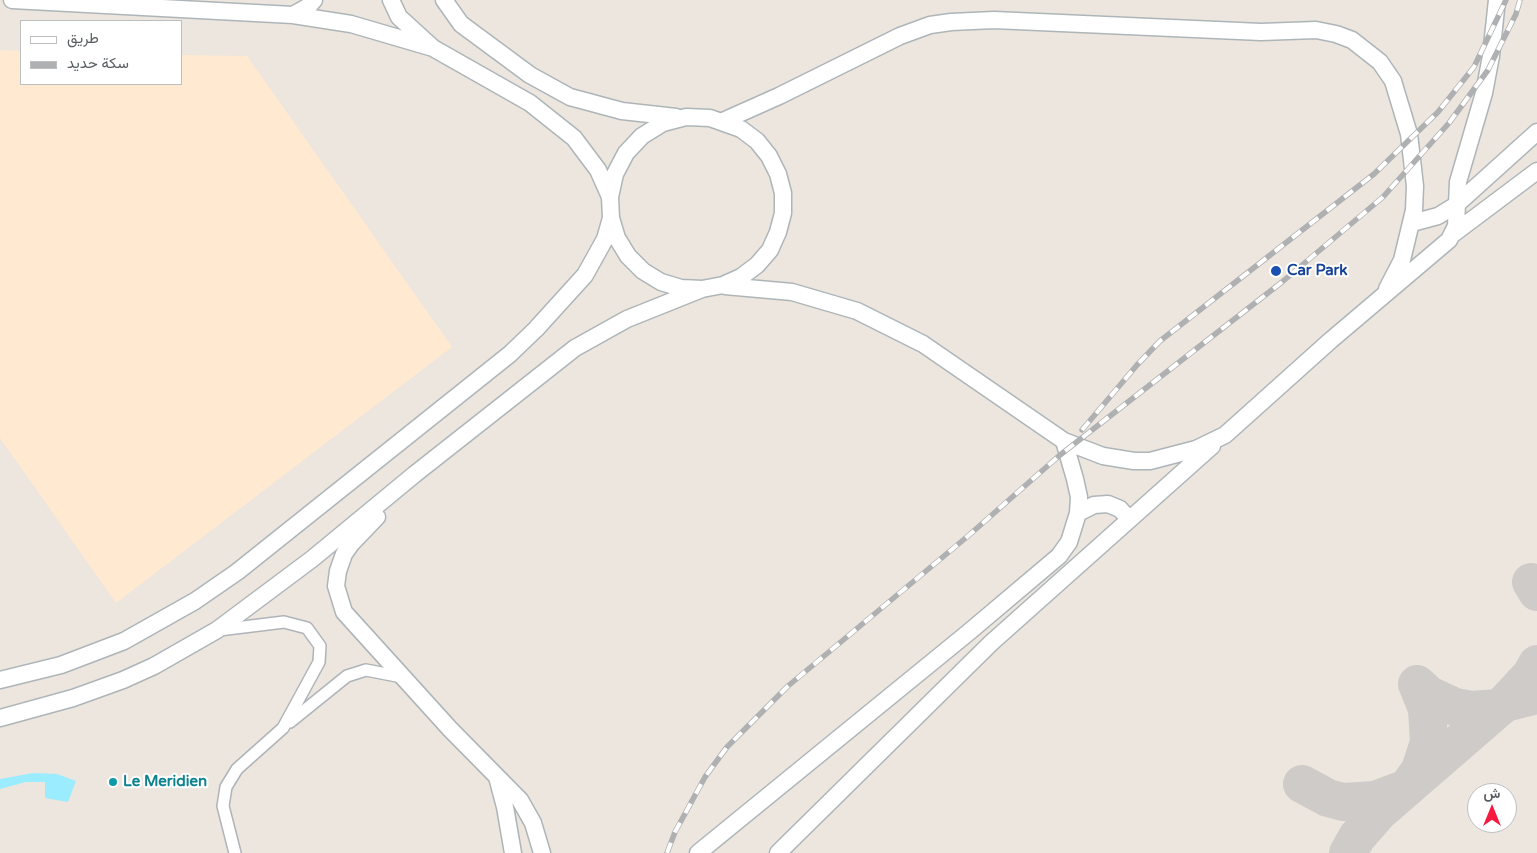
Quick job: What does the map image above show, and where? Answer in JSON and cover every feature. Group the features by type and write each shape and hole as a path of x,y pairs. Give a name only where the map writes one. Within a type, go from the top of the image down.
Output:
{"main road":[{"path":"12,0 293,15 351,24 432,48 530,103 563,129 587,153 598,170 610,197"},
{"path":"293,15 309,6 314,0"},
{"path":"391,0 399,17 432,48"},
{"path":"0,718 73,698 123,680 154,666 217,630 312,559 393,492 575,348 627,319 702,289 723,285 741,277 757,265 770,250 778,232 783,203 778,174 769,156 757,141 741,129 723,121 710,118 622,111 570,97 530,75 461,24 444,0"},
{"path":"778,853 990,643 1331,340 1449,240 1456,226 1458,182 1484,93 1492,56 1497,0"},
{"path":"723,121 779,96 900,36 930,25 951,22 994,20 1261,32 1316,30 1336,34 1352,40 1380,62 1392,81 1409,134 1416,186 1412,222 1402,260 1382,298"},
{"path":"686,117 656,128 642,136 626,153 615,174 610,197 611,218 617,238 628,256 643,271 661,282 681,288 702,289"},
{"path":"1412,222 1438,216 1456,205 1537,132"},
{"path":"1453,234 1537,171"},
{"path":"0,680 61,665 124,640 187,606 237,572 510,354 586,275 605,239 611,218"},
{"path":"723,285 792,292 858,311 889,325 957,365 1064,440 1111,458 1150,461 1180,454 1225,435"},
{"path":"698,853 1059,556 1068,542 1078,513 1079,497 1076,479 1064,440"},
{"path":"393,492 381,512 344,554 338,571 336,586 344,612 496,778 510,790 527,812 542,853"},
{"path":"1078,513 1094,505 1108,504 1120,509 1129,519"},
{"path":"496,778 505,807 513,853"}],"street":[{"path":"217,630 284,622 298,624 314,634 320,646 319,662 283,728"},
{"path":"235,853 223,806 226,787 237,768 347,676 366,670 402,676"}],"shaded area":[{"path":"0,50 20,51 20,85 182,85 182,55 247,56 452,347 116,603 0,438"}],"water":[{"path":"33,773 57,774 76,781 68,802 45,798 45,782 26,782 0,789 0,779"}],"taxiway":[{"path":"1531,582 1537,592"},
{"path":"1505,703 1531,675 1537,664"},
{"path":"1302,784 1328,798 1343,802 1375,800 1407,788 1420,770 1429,742 1427,709 1417,684 1429,695 1455,707 1471,710 1499,708"},
{"path":"1348,853 1357,837 1379,812 1499,708 1505,703 1537,695"}],"railway":[{"path":"1082,430 1160,341 1374,174 1438,112 1474,67 1506,0"},
{"path":"667,853 675,832 705,777 727,747 788,686 968,536 1060,455 1282,282 1383,197 1449,123 1488,70 1516,14 1520,0"}],"place":[{"name":"Car Park","path":"1276,271"},
{"name":"Le Meridien","path":"113,782"}]}
